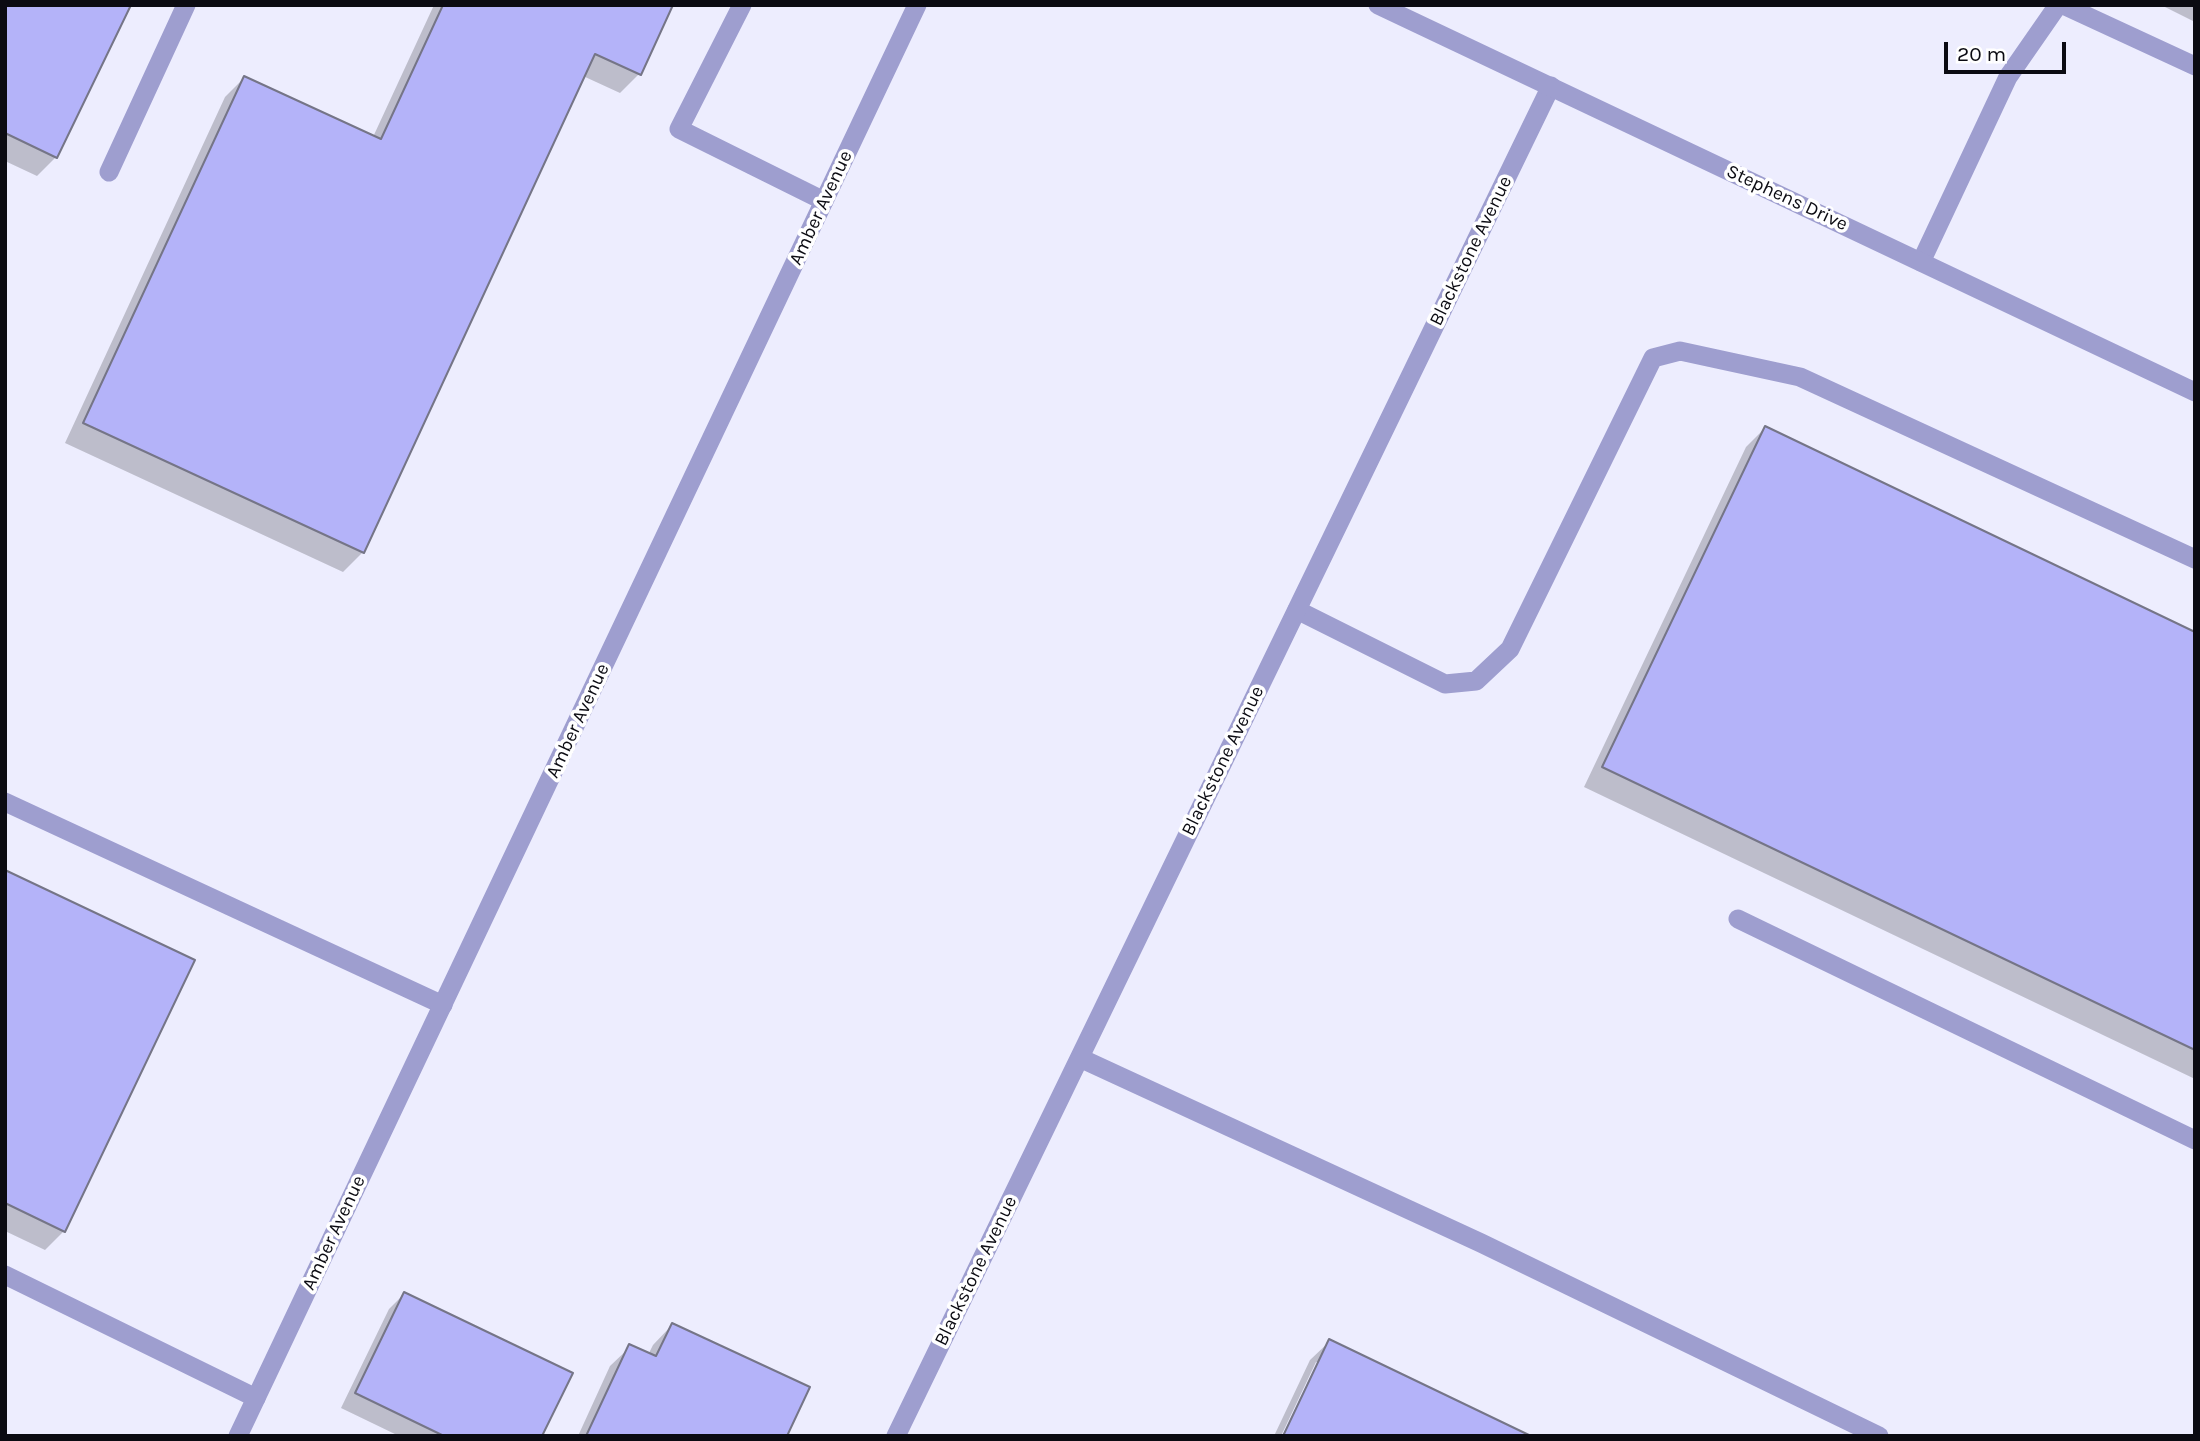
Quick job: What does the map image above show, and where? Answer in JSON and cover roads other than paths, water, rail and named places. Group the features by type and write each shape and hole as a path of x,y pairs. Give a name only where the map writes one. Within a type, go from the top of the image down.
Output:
{"street":[{"path":"110,172 186,5"},
{"path":"742,5 679,129 824,201"},
{"name":"Amber Avenue","path":"238,1436 917,5"},
{"name":"Stephens Drive","path":"1378,5 2195,392"},
{"path":"1921,262 2008,78 2061,5 2195,66"},
{"name":"Blackstone Avenue","path":"896,1436 1550,86"},
{"path":"1297,610 1445,684 1476,681 1510,649 1653,358 1680,351 1801,377 2195,559"},
{"path":"5,802 443,1005"},
{"path":"1738,919 2195,1140"},
{"path":"1080,1058 1481,1243 1879,1436"},
{"path":"5,1275 256,1398"}]}
